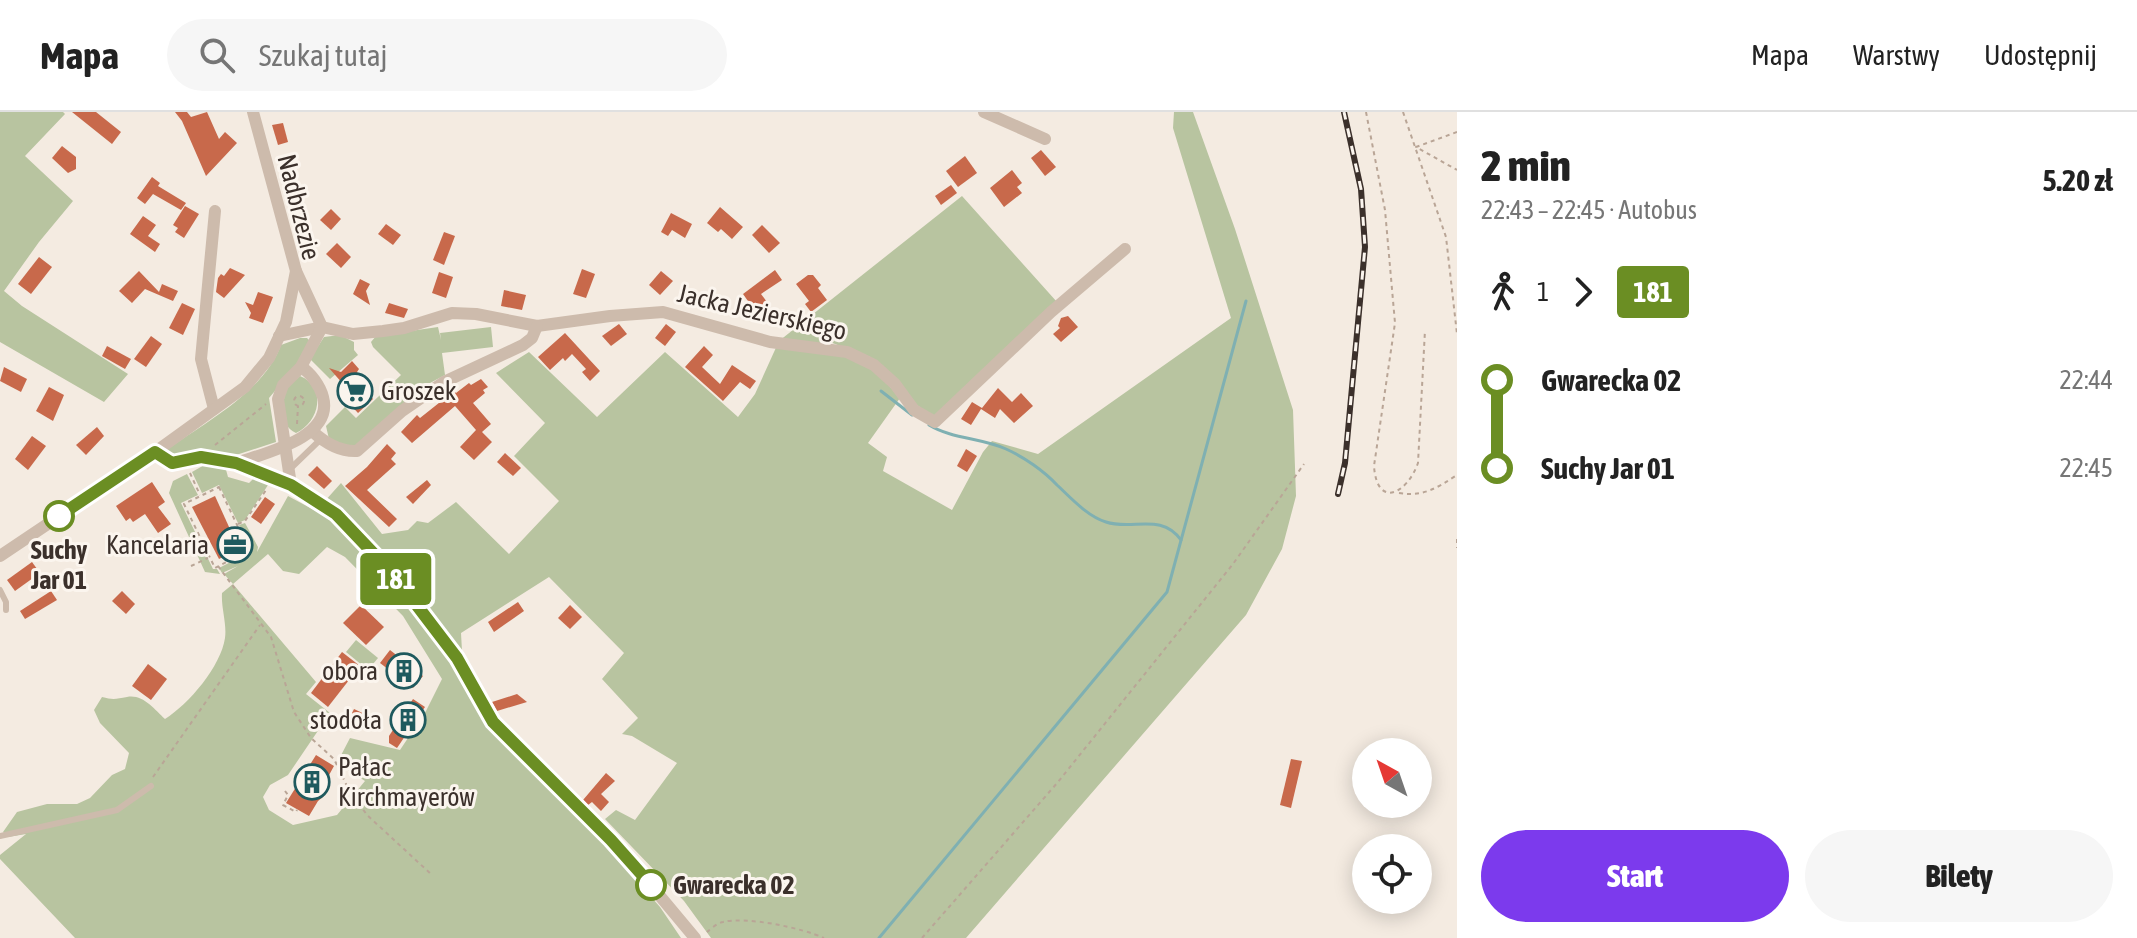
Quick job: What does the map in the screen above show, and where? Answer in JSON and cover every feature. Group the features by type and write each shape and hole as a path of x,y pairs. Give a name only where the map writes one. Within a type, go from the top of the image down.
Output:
{"street":[{"name":"Nadbrzezie","path":"0,556 155,452 245,387 269,358 286,322 296,271 253,112"},
{"path":"984,112 1045,139"},
{"path":"214,409 201,359 215,211"},
{"name":"Jacka Jezierskiego","path":"537,326 663,312 770,342 847,352 874,365 895,384 914,410 935,422 1051,312 1125,249"},
{"path":"296,271 322,327"},
{"path":"236,463 317,435 350,452 357,451 402,411 444,382 516,351 532,338 537,326 476,314 452,313 383,331 353,334 322,327 279,336"},
{"path":"290,478 290,443 278,399 283,385 301,367 322,327"},
{"path":"301,367 307,370 321,389 324,402 317,435"},
{"path":"155,452 172,463 201,457 236,463 274,477 290,478 336,514 393,574 457,658 493,722 611,840 698,938"}],"lane":[{"path":"290,478 317,435"},
{"path":"0,590 6,610"},
{"path":"0,836 117,810 151,786"}],"path":[{"path":"1366,112 1385,210 1395,323 1374,466 1375,477 1380,487 1388,493 1417,496 1437,489 1457,475"},
{"path":"1403,112 1446,237 1457,334"},
{"path":"1416,147 1457,132"},
{"path":"1416,147 1457,170"},
{"path":"1397,493 1414,477 1418,463 1425,330"},
{"path":"201,457 270,401 278,399"},
{"path":"290,443 298,406"},
{"path":"922,938 1077,758 1233,564 1304,464"},
{"path":"189,472 200,495"},
{"path":"237,525 245,521 274,477"},
{"path":"219,487 237,525 249,550 215,568 184,504 219,487"},
{"path":"1457,539 1457,548"},
{"path":"191,566 210,557"},
{"path":"218,566 271,637 294,712 311,738 334,759 348,788 367,815 432,875"},
{"path":"151,786 153,776 261,624"},
{"path":"285,791 288,795 283,805 297,810"},
{"path":"698,938 721,922 756,922 809,931 824,938"}],"green space":[{"path":"0,112 65,114 25,156 73,201 4,291 22,306 128,374 104,402 0,342"},
{"path":"1174,112 1193,112 1235,229 1293,410 1296,496 1282,549 1246,615 966,938 711,938 684,901 605,819 616,810 635,820 677,763 632,736 622,734 638,718 602,679 624,653 549,577 461,633 463,669 469,693 497,733 608,848 660,907 681,938 75,938 0,859 0,855 26,834 8,837 3,832 17,812 47,804 77,804 90,798 112,775 125,769 129,753 100,723 94,710 102,697 138,698 165,719 184,704 211,672 225,638 222,593 233,584 224,574 238,566 222,573 219,568 252,551 239,525 245,523 258,547 257,552 288,496 316,511 341,483 382,534 408,530 417,521 428,523 456,502 509,554 559,501 514,456 545,423 496,373 529,352 597,417 665,352 738,417 755,394 779,341 962,196 1057,302 936,418 918,406 870,357 827,341 815,344 872,367 900,398 868,443 887,457 883,471 952,510 992,441 1038,454 1231,318 1173,128","holes":["327,547 345,557 403,616 442,679 426,711 400,750 350,738 337,763 365,781 337,815 293,825 269,810 263,797 270,785 288,775 330,713 306,694 316,682 233,584 268,554 283,571 299,574"]},
{"path":"438,327 441,340 440,333 491,327 493,347 442,353 445,375 430,383 431,387 359,446 346,448 329,439 326,426 345,407 356,418 401,375 373,347 371,342 376,336"},
{"path":"342,336 354,342 358,355 330,379 310,359 324,337"},
{"path":"300,338 310,341 301,360 269,398 276,442 233,456 201,452 170,457 165,451 231,406 261,378 281,345"},
{"path":"300,376 314,388 317,404 311,421 296,433 286,425 283,407 286,388"},
{"path":"206,464 219,468 225,466 228,477 249,483 256,476 270,482 245,520 238,523 219,485 202,493 192,472"},
{"path":"187,474 198,495 181,503 213,569 220,574 205,572 169,493 173,481"},
{"path":"356,640 378,658 368,670 346,652"}],"building":[{"path":"72,112 96,112 121,132 112,144"},
{"path":"175,112 187,112 191,117 207,112 219,139 225,132 237,143 206,176 182,121"},
{"path":"283,123 288,142 278,145 272,125"},
{"path":"62,146 76,157 76,169 68,173 52,158"},
{"path":"1041,150 1056,167 1045,176 1031,158"},
{"path":"965,156 977,173 958,187 946,171"},
{"path":"1012,170 1022,183 1017,187 1022,193 1004,207 990,188"},
{"path":"152,177 160,183 158,186 186,203 181,210 153,194 145,204 137,198"},
{"path":"951,185 957,193 941,205 935,196"},
{"path":"185,206 199,214 184,238 175,232 178,228 173,225"},
{"path":"720,207 743,227 732,239 721,229 718,232 707,223"},
{"path":"331,209 341,219 331,230 320,220"},
{"path":"671,213 692,224 685,238 672,230 668,236 661,232"},
{"path":"143,216 156,225 148,236 160,244 155,252 130,234"},
{"path":"386,224 401,235 393,245 378,234"},
{"path":"762,225 780,243 769,253 752,235"},
{"path":"444,232 455,236 444,265 433,260"},
{"path":"337,243 351,257 341,268 326,254"},
{"path":"39,257 52,267 31,294 18,284"},
{"path":"230,268 245,275 224,298 216,292 218,278"},
{"path":"582,269 595,274 586,298 573,294"},
{"path":"775,270 782,280 761,294 767,302 755,311 743,294"},
{"path":"139,271 159,292 162,284 178,291 173,301 145,289 132,303 119,291"},
{"path":"661,271 673,281 660,295 649,285"},
{"path":"439,272 453,277 446,298 432,293"},
{"path":"813,275 821,285 818,288 827,300 811,312 805,304 809,301 796,284"},
{"path":"360,279 370,284 366,291 370,305 353,294"},
{"path":"504,290 526,295 522,310 501,306"},
{"path":"258,292 273,297 263,323 249,318 251,313 245,302 253,305"},
{"path":"182,303 195,309 183,335 169,328"},
{"path":"389,303 408,309 404,318 385,313"},
{"path":"1068,316 1078,327 1061,342 1053,334 1060,328 1061,318"},
{"path":"619,324 627,334 611,346 602,336"},
{"path":"666,324 676,332 665,346 655,338"},
{"path":"565,333 600,371 590,381 582,372 586,369 572,354 550,370 538,357"},
{"path":"151,336 162,344 146,367 134,359"},
{"path":"107,346 131,359 125,369 102,356"},
{"path":"704,346 713,355 702,367 720,384 732,365 756,381 750,389 740,382 723,401 685,367"},
{"name":"Groszek","path":"352,361 364,380 360,384 373,399 358,413 344,398 346,395 339,387 343,384 329,368 341,372"},
{"path":"4,367 27,379 21,392 0,381"},
{"path":"481,379 488,387 473,403 491,424 482,432 492,442 474,460 460,447 476,430 455,406 412,443 401,432 417,415 420,418 454,391 456,393"},
{"path":"49,387 64,395 53,421 36,411"},
{"path":"998,388 1012,402 1021,393 1033,406 1014,423 1000,409 995,418 981,409 971,425 961,419 972,402 982,408"},
{"path":"97,427 104,436 86,455 76,445"},
{"path":"32,436 46,446 28,470 15,459"},
{"path":"387,444 396,453 391,459 396,464 367,490 397,519 389,527 345,486"},
{"path":"966,449 977,456 967,472 957,466"},
{"path":"505,453 521,468 513,476 497,462"},
{"path":"317,466 332,481 324,489 308,475"},
{"path":"427,480 431,485 413,504 406,497"},
{"path":"152,482 165,502 158,507 171,524 158,533 145,514 133,522 130,518 126,521 116,506"},
{"path":"215,496 239,549 219,559 192,507"},
{"path":"265,497 275,504 261,524 251,517"},
{"path":"32,562 40,573 15,591 7,580"},
{"path":"51,591 57,600 25,619 20,611"},
{"path":"122,591 135,604 126,614 112,601"},
{"path":"518,602 524,611 494,632 488,622"},
{"path":"361,605 384,627 366,645 343,623"},
{"path":"570,605 582,617 570,629 558,618"},
{"name":"obora","path":"390,650 423,676 413,688 380,663"},
{"path":"342,652 360,666 328,707 311,693"},
{"path":"148,664 167,679 151,700 132,686"},
{"path":"517,694 527,702 497,711 492,702"},
{"name":"stodoła","path":"413,699 425,707 397,748 389,743 389,736"},
{"path":"354,709 369,716 362,730 354,727 357,722 349,719"},
{"name":"Pałac Kirchmayerów","path":"316,755 334,766 322,788 324,796 309,816 286,803"},
{"path":"1291,759 1302,761 1291,808 1280,805"},
{"path":"606,773 615,781 601,794 609,802 601,811 592,802 588,805 583,800"}],"waterway":[{"path":"879,938 1167,592 1246,301"},
{"path":"881,391 912,415"},
{"path":"929,425 947,433 997,445 1020,456 1092,516 1116,524 1155,524 1173,532 1181,540"}],"railway":[{"path":"1338,494 1345,463 1365,247 1361,189 1344,112"}],"bus line":[{"name":"181","path":"59,516 155,452 172,463 201,457 236,463 291,485 336,514 393,574 457,658 493,722 611,840 651,885"}],"place":[{"name":"Groszek","path":"355,391"},
{"name":"Suchy Jar 01","path":"59,516"},
{"name":"Kancelaria","path":"235,545"},
{"name":"obora","path":"404,671"},
{"name":"stodoła","path":"408,720"},
{"name":"Pałac Kirchmayerów","path":"312,782"},
{"name":"Gwarecka 02","path":"651,885"}]}
